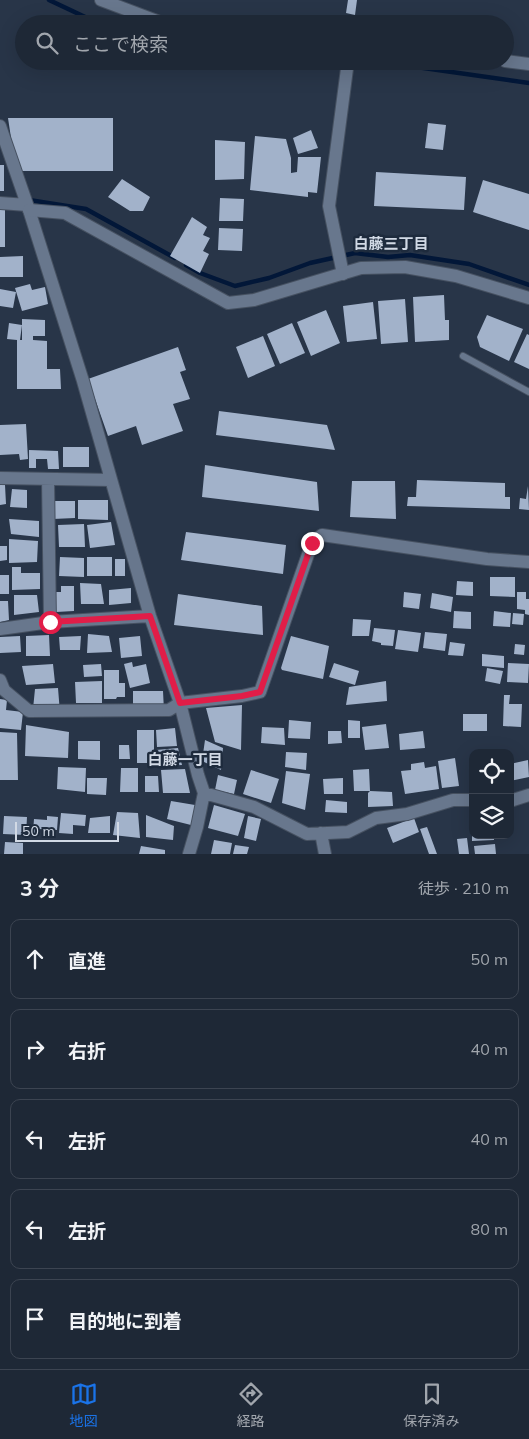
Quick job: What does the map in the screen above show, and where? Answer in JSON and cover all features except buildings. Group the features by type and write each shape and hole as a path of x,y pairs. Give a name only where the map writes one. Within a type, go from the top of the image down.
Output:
{"street":[{"path":"101,0 141,15"},
{"path":"514,62 529,64"},
{"path":"343,274 329,206 347,70"},
{"path":"0,126 83,381 150,616 180,703 204,793 189,854"},
{"path":"0,203 65,213 228,303 254,300 362,268 404,267 456,276 529,298"},
{"path":"0,478 111,480"},
{"path":"48,478 50,622"},
{"path":"0,680 4,690 28,711 170,710 180,703 242,696 260,692 312,543 322,535 487,559 529,562"},
{"path":"0,629 50,622 150,616"},
{"path":"204,793 254,807 307,834 348,832 376,818 407,814 453,800 469,800"},
{"path":"514,800 529,795"},
{"path":"321,833 325,854"}],"lane":[{"path":"463,356 529,392"}],"waterway":[{"path":"49,0 81,15"},
{"path":"437,70 529,83"},
{"path":"29,200 86,209 175,258"},
{"path":"186,265 200,273 235,286 269,278 310,263 355,253 388,257 410,255 469,264 529,285"}],"district":[{"name":"白藤三丁目","path":"391,244"},
{"name":"白藤一丁目","path":"185,760"}],"route":[{"path":"50,622 150,616 180,703 242,696 260,692 312,543"}]}
